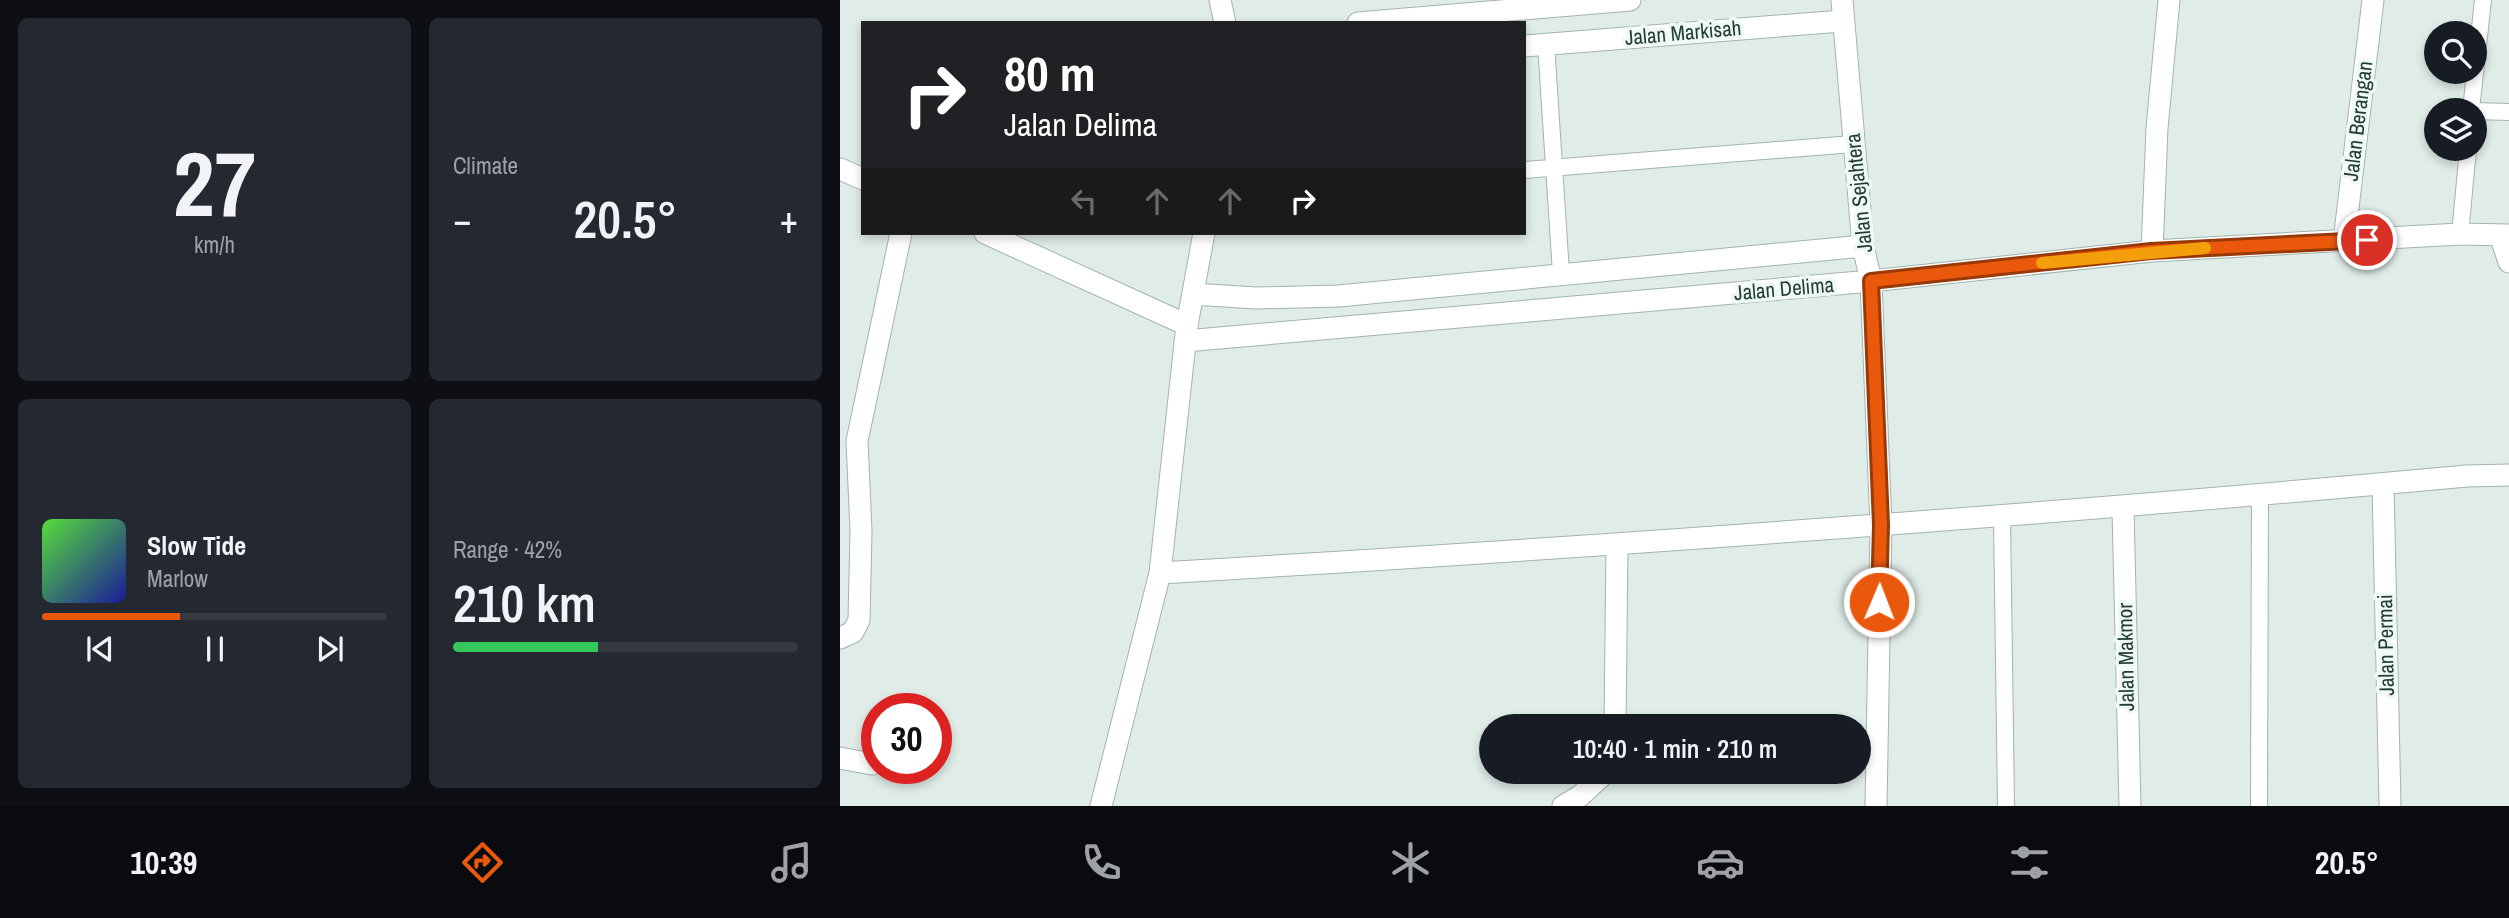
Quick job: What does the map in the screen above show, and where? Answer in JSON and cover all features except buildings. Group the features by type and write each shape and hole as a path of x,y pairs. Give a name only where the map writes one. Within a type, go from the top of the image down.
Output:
{"street":[{"path":"1220,0 1225,21"},
{"name":"Jalan Markisah","path":"1369,21 1440,8 1630,0"},
{"path":"2151,251 2157,128 2169,0"},
{"name":"Jalan Berangan","path":"2344,241 2373,0"},
{"name":"Jalan Markisah","path":"1526,46 1842,10"},
{"name":"Jalan Sejahtera","path":"1842,10 1863,246 1871,281 1881,525 1876,806"},
{"path":"840,169 861,178"},
{"name":"Jalan Delima","path":"1186,333 1871,281 2151,251 2460,234 2505,235"},
{"path":"840,638 853,632 859,620 861,531 857,440 901,235"},
{"path":"989,235 1186,333"},
{"path":"1101,806 1160,573 1186,333 1204,235"},
{"path":"2505,235 2509,262"},
{"name":"Jalan Delima","path":"1193,294 1313,297 1863,246"},
{"path":"1160,573 1617,546 2123,508 2509,475"},
{"name":"Jalan Permai","path":"2383,484 2390,806"},
{"name":"Jalan Makmor","path":"2123,508 2130,806"},
{"path":"1615,714 1617,546"},
{"path":"840,758 861,762"},
{"path":"1563,806 1593,784"}],"lane":[{"path":"2474,98 2483,0"},
{"path":"1546,44 1561,273"},
{"path":"2487,111 2509,112"},
{"path":"1526,170 1853,144"},
{"path":"2460,234 2467,161"},
{"path":"2259,806 2260,495"},
{"path":"2002,517 2006,806"}],"slow traffic":[{"path":"2042,263 2205,248"}],"route":[{"path":"1879,602 1881,525 1871,281 2151,251 2367,240"}]}
